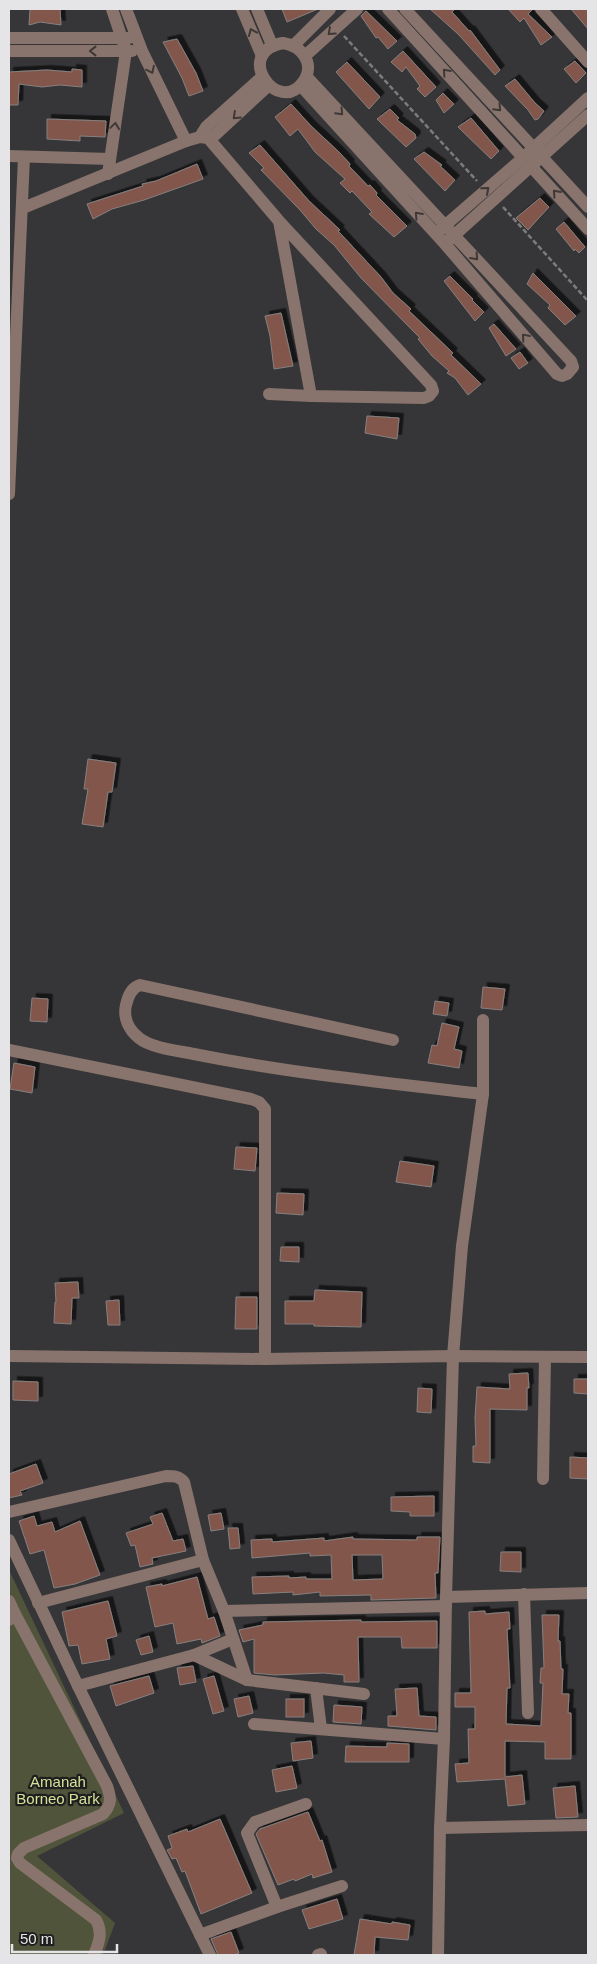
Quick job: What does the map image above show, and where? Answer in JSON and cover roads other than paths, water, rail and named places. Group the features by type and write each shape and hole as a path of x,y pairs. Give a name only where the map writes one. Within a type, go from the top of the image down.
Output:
{"street":[{"path":"108,174 126,51 112,9"},
{"path":"126,9 142,51 186,142"},
{"path":"242,9 262,56"},
{"path":"257,9 272,45"},
{"path":"294,45 330,9"},
{"path":"306,55 357,9"},
{"path":"388,9 588,229"},
{"path":"405,9 588,208"},
{"path":"541,9 588,62"},
{"path":"9,38 137,38"},
{"path":"283,43 294,45 306,55 309,66 304,81 290,91 278,91 265,81 260,66 262,56 272,45 283,43"},
{"path":"9,51 142,51"},
{"path":"23,208 204,135 214,136 265,81"},
{"path":"304,81 446,224 571,361 573,367 567,374 562,376 557,374 304,81"},
{"path":"436,234 446,224 490,194 528,161 588,98"},
{"path":"538,152 588,115"},
{"path":"204,135 433,388 430,396 424,398 269,394"},
{"path":"9,156 110,159"},
{"path":"9,494 24,157"},
{"path":"445,244 490,194"},
{"path":"280,221 311,396"},
{"path":"393,1040 140,985 134,988 129,995 125,1007 125,1018 130,1028 140,1039 163,1047 266,1066 483,1094"},
{"path":"438,1955 453,1356 462,1246 483,1094 484,1020"},
{"path":"9,1050 251,1099 259,1102 265,1109 265,1359"},
{"path":"9,1356 265,1359 453,1356 588,1357"},
{"path":"543,1478 545,1357"},
{"path":"9,1512 175,1476 180,1478 184,1482 203,1560 224,1611 246,1680"},
{"path":"9,1540 78,1686 210,1955"},
{"path":"38,1603 203,1560"},
{"path":"224,1611 446,1601 524,1594 588,1593"},
{"path":"524,1594 528,1713"},
{"path":"9,1601 12,1617 107,1786 111,1801 103,1814 24,1848 17,1858 20,1863 96,1920 101,1931 94,1955"},
{"path":"78,1686 194,1655 233,1639"},
{"path":"194,1655 246,1680 364,1694"},
{"path":"316,1688 321,1729"},
{"path":"254,1724 444,1739"},
{"path":"277,1907 247,1833 255,1822 306,1804"},
{"path":"440,1828 588,1825"},
{"path":"200,1935 342,1886"}],"park label":[{"name":"Amanah Borneo Park","path":"58,1790"}]}
